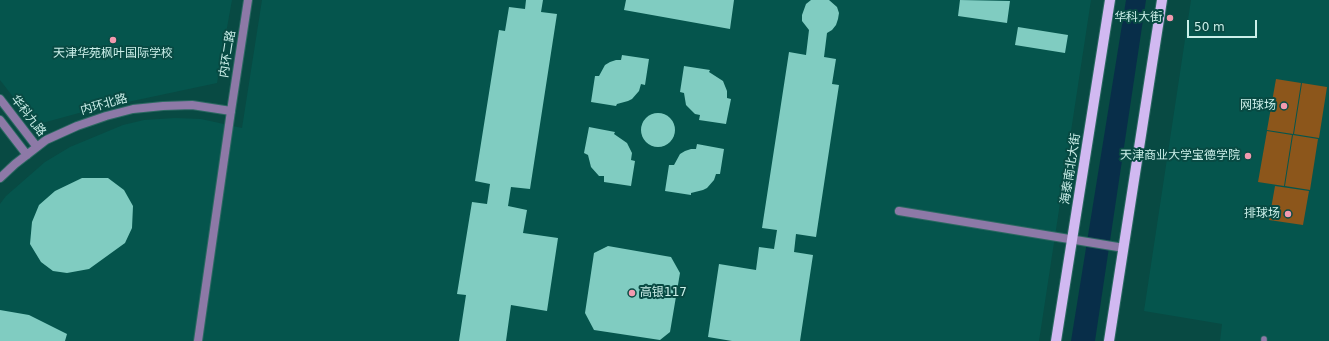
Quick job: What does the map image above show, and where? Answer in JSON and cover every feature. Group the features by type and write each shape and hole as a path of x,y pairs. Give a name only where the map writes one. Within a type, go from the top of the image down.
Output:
{"main road":[{"name":"海泰南北大街","path":"1056,341 1077,241 1110,0"},
{"path":"1109,341 1120,247 1162,0"}],"street":[{"name":"内环二路","path":"198,341 248,0"},
{"name":"华科九路","path":"0,99 37,147"},
{"name":"内环北路","path":"0,178 46,140 76,126 106,116 133,109 164,106 192,105 231,111"},
{"name":"华科九路","path":"0,120 27,155"},
{"path":"899,211 1120,247"}],"shaded area":[{"name":"天津华苑枫叶国际学校","path":"0,0 232,0 217,83 90,110 35,125 0,80"},
{"path":"262,0 1091,0 1039,341 0,341 0,204 6,196 45,162 70,147 123,125 144,120 175,118 201,119 242,128"},
{"name":"天津商业大学宝德学院","path":"1191,0 1329,0 1329,341 1220,341 1222,324 1144,311"},
{"name":"网球场","path":"1276,79 1301,83 1293,134 1267,130"},
{"name":"网球场","path":"1302,83 1327,87 1319,138 1294,134"},
{"name":"网球场","path":"1267,131 1292,135 1284,186 1258,182"},
{"name":"网球场","path":"1293,135 1318,139 1310,190 1285,186"},
{"path":"1275,186 1309,191 1303,225 1269,220"}],"water":[{"path":"1126,0 1146,0 1095,341 1071,341"}],"building":[{"path":"526,0 543,0 541,12 557,14 530,189 511,187 508,206 527,210 523,233 558,238 547,311 511,305 506,341 459,341 466,295 457,294 472,202 487,204 490,184 475,181 499,30 505,31 509,7 525,9"},
{"path":"626,0 734,0 730,29 624,10"},
{"path":"811,0 829,0 837,7 839,13 836,25 827,33 824,57 836,59 832,84 839,85 816,237 796,234 794,252 813,255 800,341 732,341 708,337 719,264 756,270 759,247 774,249 777,230 762,228 789,52 806,55 809,30 802,21 802,15 806,4"},
{"path":"960,0 1010,1 1007,23 958,16"},
{"path":"1018,27 1068,35 1065,53 1015,45"},
{"path":"622,55 649,59 645,85 641,84 639,91 632,99 617,104 616,106 591,102 595,76 599,76 605,65 616,60 621,60"},
{"path":"684,66 710,70 709,72 723,81 727,91 727,98 731,99 726,124 699,120 700,115 695,114 686,105 684,93 680,92"},
{"path":"655,113 661,113 665,114 672,120 675,130 674,137 668,144 661,147 655,147 651,146 644,140 641,133 641,127 642,123 648,116"},
{"path":"589,127 615,132 614,134 627,143 632,153 631,160 635,161 631,186 604,182 604,176 599,176 591,167 588,155 584,153"},
{"path":"697,144 724,149 720,174 716,174 714,180 707,188 691,193 691,195 665,191 669,165 674,165 680,154 685,151 696,149"},
{"path":"82,178 108,178 124,190 133,206 132,228 125,243 89,269 67,273 53,271 41,262 30,244 32,222 39,205 55,191"},
{"name":"高银117","path":"608,246 671,257 680,273 670,332 660,340 594,330 585,313 594,253"},
{"path":"0,310 29,315 67,334 65,341 0,341"}],"place":[{"name":"华科大街","path":"1170,18"},
{"name":"天津华苑枫叶国际学校","path":"113,40"},
{"name":"网球场","path":"1284,106"},
{"name":"天津商业大学宝德学院","path":"1248,156"},
{"name":"排球场","path":"1288,214"},
{"name":"高银117","path":"632,293"}]}
